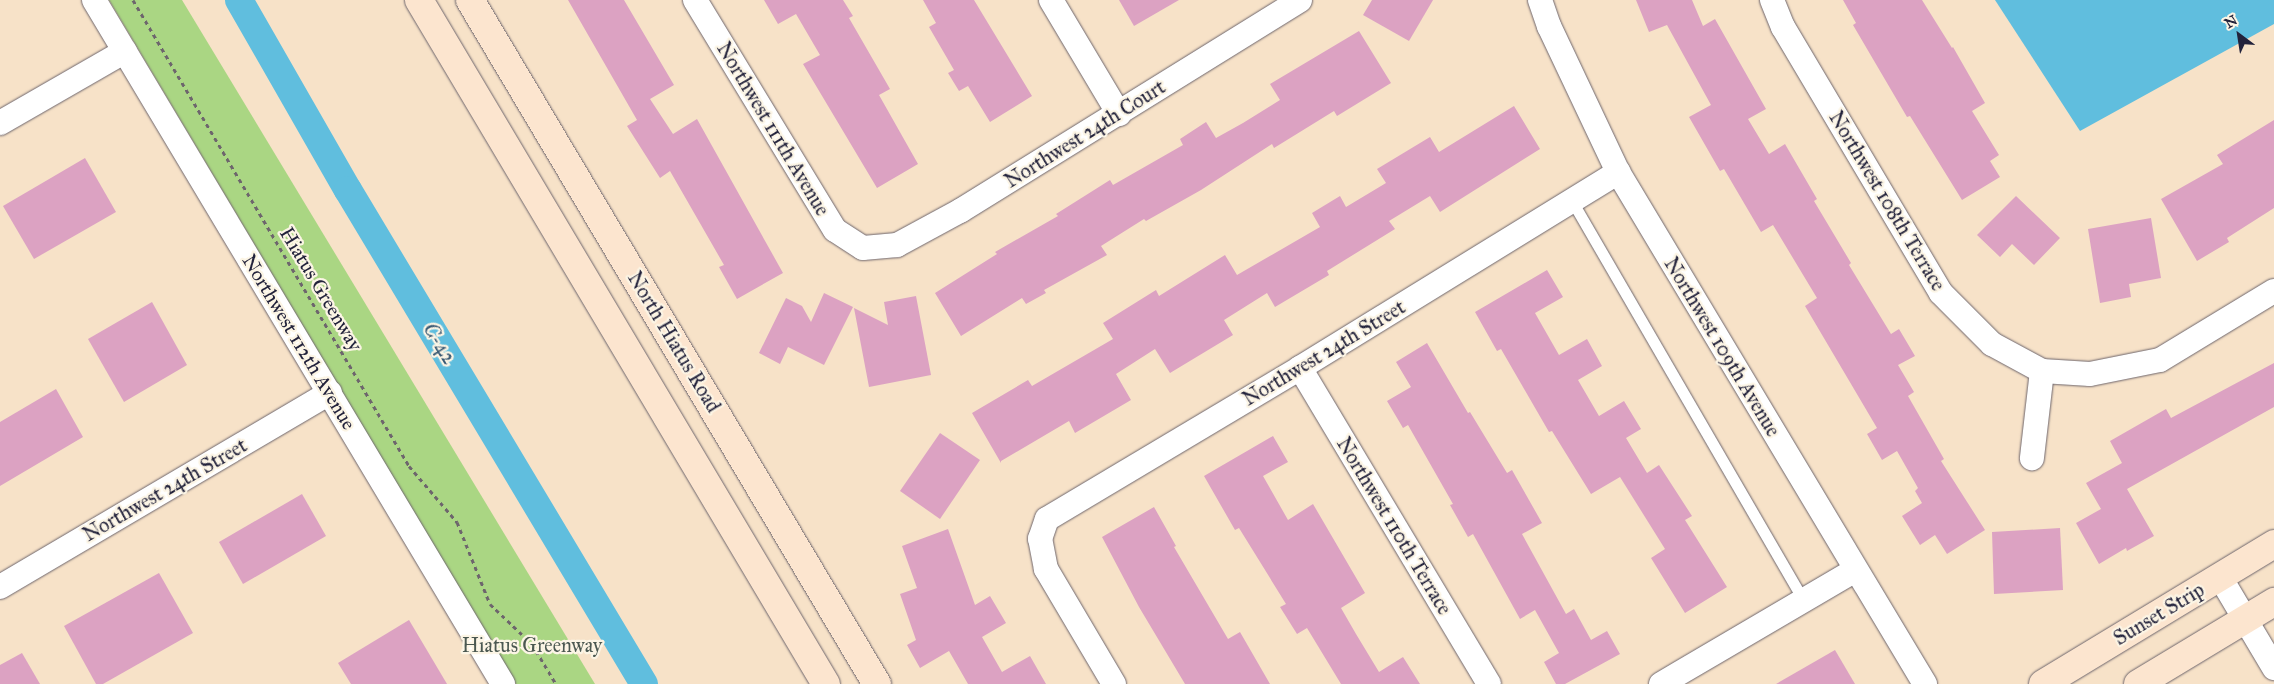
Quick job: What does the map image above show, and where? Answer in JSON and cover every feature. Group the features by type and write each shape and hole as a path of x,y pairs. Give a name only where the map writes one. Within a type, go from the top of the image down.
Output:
{"main road":[{"path":"418,0 826,684"},
{"name":"North Hiatus Road","path":"470,0 878,684"},
{"name":"Sunset Strip","path":"2043,684 2274,544"},
{"path":"2138,684 2274,602"}],"street":[{"name":"Northwest 112th Avenue","path":"94,0 503,684"},
{"name":"Northwest 111th Avenue","path":"695,0 835,230 863,248"},
{"path":"1051,0 1119,114"},
{"name":"Northwest 24th Court","path":"863,248 897,245 960,210 1119,114 1300,0"},
{"name":"Northwest 109th Avenue","path":"1540,0 1549,26 1618,172 1925,684"},
{"name":"Northwest 108th Terrace","path":"1772,0 1783,27 1941,293 1992,344 2042,371"},
{"path":"0,123 125,51"},
{"name":"Northwest 24th Street","path":"1114,684 1046,569 1040,539 1047,519 1300,368 1618,172"},
{"path":"2032,458 2042,371 2090,374 2160,360 2274,291"},
{"name":"Northwest 110th Terrace","path":"1300,368 1489,684"},
{"name":"Northwest 24th Street","path":"0,587 330,393"},
{"path":"1661,684 1855,570"},
{"path":"2220,577 2274,668"}],"lane":[{"path":"1572,201 1803,600"}],"path":[{"name":"Hiatus Greenway","path":"133,0 410,466 457,522 490,604 532,644 556,684"}],"green space":[{"name":"Hiatus Greenway","path":"109,0 182,0 595,684 516,684"}],"water":[{"path":"1995,0 2274,0 2274,24 2080,131"}],"building":[{"path":"568,0 624,0 674,85 650,99 673,134 697,119 783,273 737,299 719,267 724,265 670,171 660,178 627,126 637,120"},
{"path":"764,0 843,0 853,16 849,18 890,89 879,95 918,164 877,188 803,64 820,55 796,14 778,24"},
{"path":"923,0 974,0 1032,96 990,122 968,86 959,91 948,73 954,70 929,27 936,23"},
{"path":"1119,0 1179,0 1134,26"},
{"path":"1372,0 1433,0 1409,41 1363,15"},
{"path":"1636,0 1692,0 1703,26 1715,19 1766,109 1748,119 1769,154 1785,144 1817,199 1814,201 1851,263 1849,265 1891,334 1899,329 1915,356 1898,365 1914,392 1908,396 1944,459 1941,461 1985,530 1947,554 1935,535 1920,545 1902,516 1922,503 1915,491 1918,488 1897,451 1882,460 1867,434 1877,428 1805,306 1817,298 1773,225 1761,232 1724,169 1720,171 1689,117 1711,105 1667,25 1649,32"},
{"path":"1843,0 1922,0 1953,47 1985,103 1972,111 1999,155 1990,161 2000,177 1962,200 1910,116 1907,117 1853,25 1856,23"},
{"path":"1359,31 1391,83 1337,116 1334,111 1274,148 1272,144 1201,190 1146,221 1144,219 1101,246 1107,255 1044,290 1046,293 1026,304 1022,298 961,336 935,293 997,254 995,252 1058,216 1056,214 1110,180 1113,185 1183,145 1180,139 1206,122 1216,138 1243,123 1280,100 1270,84"},
{"path":"1514,106 1540,149 1440,212 1430,196 1389,221 1395,229 1327,271 1329,275 1275,307 1267,293 1224,320 1233,335 1170,373 1155,349 1116,374 1131,400 1075,433 1069,421 1001,461 1001,463 972,413 1028,380 1032,386 1113,339 1103,323 1156,290 1159,296 1225,255 1237,275 1320,227 1312,213 1340,196 1346,207 1386,183 1377,169 1430,137 1439,152"},
{"path":"2274,120 2274,208 2227,238 2229,242 2197,261 2161,199 2223,164 2217,155"},
{"path":"85,158 116,212 34,259 3,206"},
{"path":"2016,196 2060,238 2034,265 2012,244 2000,257 1977,235"},
{"path":"2151,218 2161,278 2129,284 2131,297 2100,303 2088,229"},
{"path":"1547,270 1563,297 1535,313 1559,355 1587,339 1602,366 1578,380 1599,416 1624,401 1641,429 1626,438 1647,473 1659,465 1692,516 1685,520 1727,587 1685,613 1651,558 1665,549 1620,477 1591,494 1552,431 1549,432 1501,349 1497,351 1475,312"},
{"path":"824,293 853,307 824,365 788,347 780,364 759,353 786,298 802,306 811,322"},
{"path":"916,296 931,375 869,387 854,308 888,325 884,302"},
{"path":"152,302 187,365 124,402 88,339"},
{"path":"1427,343 1468,413 1470,412 1507,473 1512,470 1542,523 1522,534 1566,614 1574,609 1591,640 1607,631 1620,654 1565,684 1556,684 1544,662 1559,653 1535,610 1520,619 1473,534 1468,537 1450,505 1453,504 1408,425 1403,428 1387,401 1411,387 1396,362"},
{"path":"2274,363 2274,407 2127,489 2154,536 2127,551 2126,548 2099,564 2076,523 2101,509 2086,483 2122,463 2110,441 2166,409 2171,418"},
{"path":"56,389 83,437 0,486 0,422"},
{"path":"940,433 980,460 940,519 900,491"},
{"path":"1273,436 1288,462 1263,476 1288,520 1313,504 1365,593 1341,608 1356,634 1379,672 1403,657 1420,684 1341,684 1307,628 1297,634 1280,607 1286,604 1239,528 1235,530 1204,476"},
{"path":"302,494 326,536 243,584 219,542"},
{"path":"1154,507 1176,546 1174,547 1228,639 1240,632 1270,684 1185,684 1139,607 1102,537"},
{"path":"2060,528 2063,590 1994,594 1992,532"},
{"path":"948,529 975,605 990,596 1006,623 982,637 1002,672 1030,656 1046,684 968,684 949,651 920,668 907,645 916,640 900,594 917,588 902,546"},
{"path":"159,573 193,633 103,684 96,684 64,626"},
{"path":"409,620 447,684 351,684 338,663"},
{"path":"1835,650 1855,684 1776,684"},
{"path":"22,653 40,684 0,684 0,665"}],"waterway":[{"name":"C-42","path":"239,0 348,190 644,684"}]}
